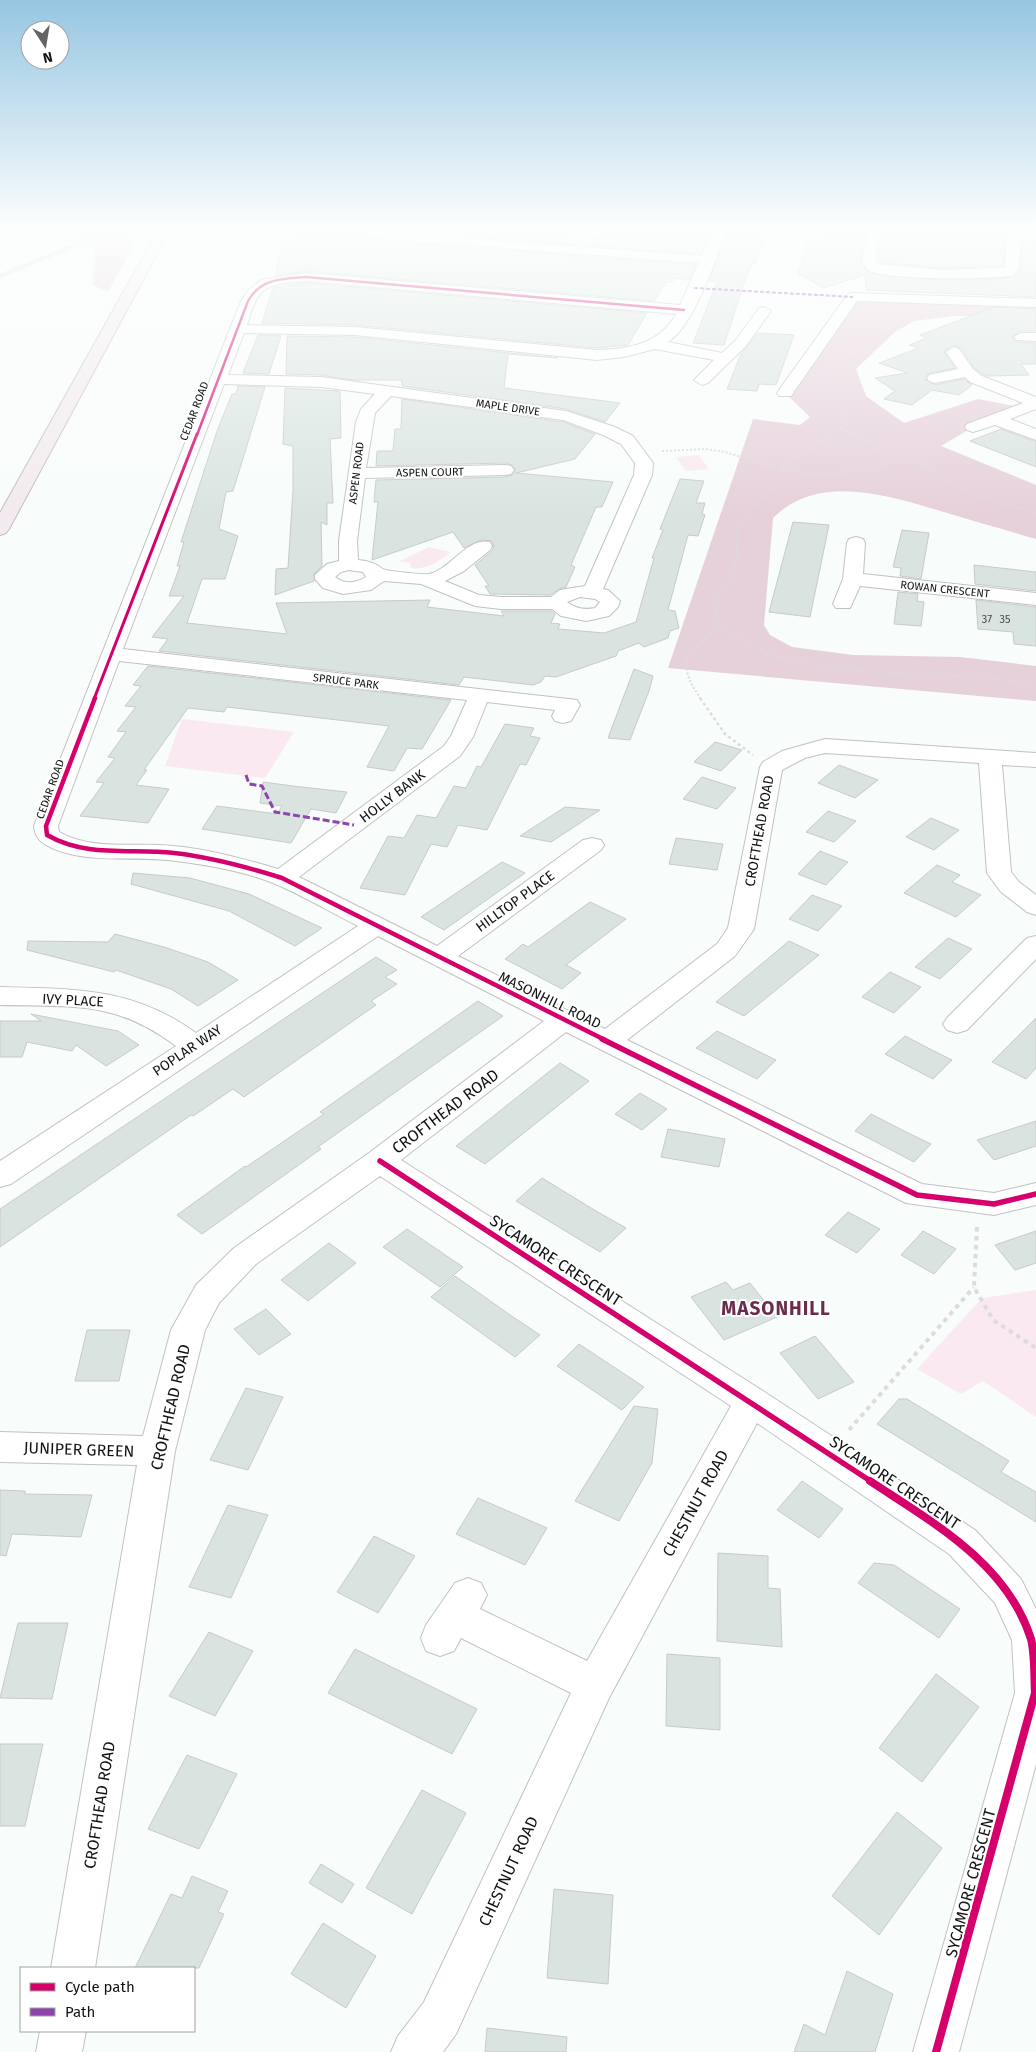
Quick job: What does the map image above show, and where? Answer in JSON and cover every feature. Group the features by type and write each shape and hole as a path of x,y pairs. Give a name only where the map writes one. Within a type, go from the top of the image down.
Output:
{"highway":[{"path":"0,529 111,326"}],"street":[{"name":"CEDAR ROAD","path":"47,835 46,826 239,326"},
{"path":"238,329 355,331 597,355 629,352 653,344 677,326"},
{"path":"702,380 726,358 755,326"},
{"path":"785,393 833,326"},
{"path":"653,344 726,358"},
{"path":"954,352 968,372 976,379 1036,404"},
{"path":"935,378 968,372"},
{"name":"MAPLE DRIVE","path":"217,379 321,382 566,416 627,440 638,453"},
{"name":"ASPEN ROAD","path":"349,564 348,541 364,422 367,412 387,391"},
{"path":"973,427 1036,404"},
{"path":"995,419 1036,435"},
{"path":"376,575 376,579 365,586 349,588 333,586 325,579 325,575 334,568 349,564 368,567 376,575 406,576 430,581 475,600 501,603 558,604 560,598 568,593 592,591 643,475 644,463 638,453"},
{"name":"ASPEN COURT","path":"356,473 505,470"},
{"path":"843,604 853,579 856,543"},
{"path":"430,581 457,567 483,546"},
{"name":"ROWAN CRESCENT","path":"853,579 1036,599"},
{"name":"SPRUCE PARK","path":"111,654 569,705 563,716"},
{"name":"HOLLY BANK","path":"282,878 452,751 462,737 479,696"},
{"name":"CROFTHEAD ROAD","path":"608,1041 726,950 741,928 771,767 785,757 800,750 825,746 1036,760"},
{"path":"990,757 998,873 1010,887 1036,908"},
{"name":"MASONHILL ROAD","path":"47,835 58,842 74,848 172,853 219,860 282,878 783,1130 918,1195 994,1204 1036,1194"},
{"name":"HILLTOP PLACE","path":"439,957 592,845"},
{"name":"POPLAR WAY","path":"0,1176 194,1045 376,926"},
{"path":"957,1024 1036,944"},
{"name":"IVY PLACE","path":"0,996 102,1000 130,1007 153,1017 194,1045"},
{"name":"CROFTHEAD ROAD","path":"73,1967 157,1451 188,1330 207,1294 245,1256 380,1161 564,1020"},
{"name":"SYCAMORE CRESCENT","path":"380,1161 751,1400 962,1542 1008,1591 1031,1640 1035,1693 936,2052"},
{"name":"CHESTNUT ROAD","path":"414,2052 440,2018 595,1685 751,1400"},
{"name":"JUNIPER GREEN","path":"0,1446 157,1451"},
{"path":"454,1616 595,1685"},
{"path":"59,2052 62,2032"}],"path":[{"path":"841,428 844,364 856,348 885,326"},
{"path":"638,453 706,449 739,456 781,469 841,428"},
{"path":"841,428 882,450 891,460"},
{"path":"719,627 694,646 686,655 685,669 688,680 725,734 771,767"},
{"path":"978,1202 974,1287 993,1320 1036,1348"},
{"path":"829,1453 974,1287"}],"shaded area":[{"path":"833,326 906,326 895,332 856,369 866,396 904,423 978,399 1014,406 995,419 973,427 941,446 1036,485 1036,539 878,495 833,492 811,495 791,504 773,518 764,625 770,635 792,647 853,655 960,657 1036,666 1036,701 668,668 753,419 800,425 810,417 785,393"},
{"path":"699,455 709,469 686,471 676,457"},
{"path":"429,547 450,552 437,562 422,568 411,568 410,563 400,561"},
{"path":"182,719 294,732 265,778 165,766"},
{"path":"1036,1290 1036,1417 983,1381 961,1394 917,1369 982,1298"}],"building":[{"path":"363,326 639,326 628,345 597,348"},
{"path":"700,326 730,326 724,345 693,343"},
{"path":"944,326 1036,326 1036,331 1021,331 1012,337 1016,342 1036,343 1036,364 1021,364 1029,375 988,376 974,368 961,348 953,345 944,352 955,368 929,373 925,379 935,385 964,379 972,385 959,395 932,390 912,405 884,399 895,391 875,378 908,373 879,363 919,348 909,345 927,338 920,335"},
{"path":"758,333 794,335 776,385 759,384 757,391 727,389 741,354"},
{"path":"258,335 281,336 269,374 243,373"},
{"path":"287,336 355,337 558,358 508,354 504,388 620,403 605,422 566,409 402,386 402,380 353,380 321,375 286,374"},
{"path":"238,386 265,387 233,491 226,492 219,529 238,536 225,579 202,579 187,623 287,634 276,603 430,600 427,607 504,616 501,611 551,611 555,614 551,623 560,624 558,629 604,633 636,622 654,558 652,558 663,530 660,529 680,479 704,481 696,503 705,503 702,514 705,515 698,536 688,535 668,610 675,611 679,628 670,631 668,638 644,647 639,643 618,651 616,656 556,677 545,676 541,682 533,685 464,677 459,685 159,651 168,639 152,637 184,596 169,596 180,566 177,566 184,542 181,542 217,431 232,394 236,394"},
{"path":"285,388 340,391 341,438 330,439 333,503 327,503 327,525 321,522 322,566 314,574 314,581 275,595 276,569 288,568 293,490 293,446 283,444"},
{"path":"402,399 563,422 595,434 575,459 516,473 613,482 602,507 596,507 571,565 575,567 566,587 550,595 490,594 485,586 489,586 475,565 492,551 494,547 492,541 481,540 464,548 453,532 372,560 378,502 374,502 376,480 505,477 512,475 516,470 512,465 505,463 376,466 377,451 393,451 395,429 401,429"},
{"path":"1001,429 1036,442 1036,467 970,441"},
{"path":"793,522 829,525 810,617 769,612"},
{"path":"902,530 929,533 921,579 900,576 901,568 893,567"},
{"path":"974,565 1036,572 1036,591 975,584"},
{"path":"898,592 918,594 917,601 924,602 921,626 894,624"},
{"path":"976,600 1036,607 1036,646 1014,644 1013,632 978,629"},
{"path":"148,666 451,700 422,749 407,748 394,771 367,767 389,726 227,707 224,712 188,708 144,770 147,770 136,785 169,789 148,823 80,816 104,783 96,782 115,758 108,757 126,732 117,731 136,707 125,706 141,686 133,685"},
{"path":"634,669 653,676 649,691 630,740 608,738"},
{"path":"505,724 534,728 530,736 540,738 526,765 520,764 487,830 458,825 447,847 431,844 405,895 360,888 388,836 404,838 417,815 436,818 454,786 466,788 477,766 481,767"},
{"path":"715,742 742,750 721,771 694,762"},
{"path":"839,765 878,780 855,798 818,783"},
{"path":"702,777 736,788 717,809 683,799"},
{"path":"263,782 347,792 336,813 311,809 291,843 202,829 217,806 277,814 282,806 260,803"},
{"path":"565,807 600,810 551,842 520,836"},
{"path":"828,811 856,821 834,842 806,832"},
{"path":"931,818 959,830 934,850 906,837"},
{"path":"676,838 723,844 717,870 669,864"},
{"path":"820,851 848,862 826,885 798,874"},
{"path":"502,862 525,873 444,930 421,917"},
{"path":"937,865 960,875 952,882 981,895 956,917 904,893"},
{"path":"133,873 190,878 249,894 322,928 295,946 229,911 131,884"},
{"path":"812,895 842,906 818,931 789,919"},
{"path":"590,902 626,919 566,965 581,973 562,989 505,959 523,944 528,947"},
{"path":"115,934 164,947 208,962 238,980 198,1006 171,989 116,970 114,972 27,950 28,941 108,942"},
{"path":"948,938 972,949 940,979 915,967"},
{"path":"789,941 819,955 744,1016 716,1002"},
{"path":"376,957 397,970 385,977 397,984 371,1001 376,1005 244,1097 233,1089 193,1116 191,1115 0,1247 0,1209"},
{"path":"890,972 921,987 894,1013 862,997"},
{"path":"478,1001 503,1016 318,1147 321,1149 202,1234 177,1215 245,1166 324,1114 320,1112"},
{"path":"31,1014 118,1031 139,1045 106,1066 76,1045 72,1051 27,1042 22,1057 0,1057 0,1021 41,1021"},
{"path":"1036,1018 1036,1068 1026,1079 992,1062"},
{"path":"717,1031 776,1060 757,1079 696,1048"},
{"path":"905,1036 952,1060 933,1079 885,1054"},
{"path":"560,1063 589,1081 485,1164 456,1146"},
{"path":"640,1093 667,1109 642,1130 615,1114"},
{"path":"871,1114 931,1144 914,1162 855,1131"},
{"path":"1036,1121 1036,1146 994,1160 977,1140"},
{"path":"668,1129 725,1139 719,1167 661,1157"},
{"path":"542,1178 626,1228 600,1252 516,1201"},
{"path":"848,1212 880,1229 857,1253 825,1235"},
{"path":"407,1229 463,1267 440,1287 383,1247"},
{"path":"923,1231 956,1249 934,1274 901,1255"},
{"path":"1036,1231 1036,1263 1015,1270 995,1245"},
{"path":"329,1243 356,1263 308,1301 281,1280"},
{"path":"455,1276 540,1335 515,1357 431,1297"},
{"path":"726,1282 733,1290 750,1283 777,1317 724,1340 691,1297"},
{"path":"266,1309 291,1334 259,1355 234,1329"},
{"path":"87,1330 130,1330 119,1381 75,1381"},
{"path":"815,1336 854,1382 818,1399 780,1353"},
{"path":"579,1344 644,1387 622,1410 557,1366"},
{"path":"246,1388 283,1397 248,1470 210,1460"},
{"path":"899,1399 907,1399 1009,1461 1001,1472 1036,1492 1036,1522 877,1424"},
{"path":"634,1406 658,1409 652,1463 619,1521 575,1501"},
{"path":"802,1481 843,1509 819,1538 777,1510"},
{"path":"0,1490 25,1491 25,1494 92,1495 81,1537 12,1534 6,1556 0,1555"},
{"path":"478,1498 547,1528 525,1565 456,1534"},
{"path":"228,1505 268,1515 231,1598 189,1587"},
{"path":"374,1536 415,1556 378,1613 337,1592"},
{"path":"718,1553 768,1556 768,1588 780,1589 782,1647 717,1641"},
{"path":"874,1563 894,1565 960,1609 939,1638 858,1583"},
{"path":"18,1623 68,1623 52,1699 0,1698"},
{"path":"209,1632 253,1651 215,1716 169,1696"},
{"path":"355,1649 477,1709 452,1754 328,1693"},
{"path":"667,1654 720,1658 720,1730 666,1726"},
{"path":"936,1674 979,1707 922,1782 879,1748"},
{"path":"0,1744 43,1744 25,1826 0,1826"},
{"path":"187,1755 237,1774 199,1849 148,1829"},
{"path":"422,1790 466,1813 412,1914 366,1888"},
{"path":"897,1812 942,1848 879,1935 832,1896"},
{"path":"321,1864 354,1884 342,1903 309,1883"},
{"path":"192,1876 228,1891 218,1912 224,1914 199,1968 135,1967 171,1894 182,1898"},
{"path":"554,1889 613,1895 608,1984 547,1978"},
{"path":"323,1923 376,1956 346,2008 291,1974"},
{"path":"847,1971 893,1994 875,2052 794,2052 804,2024 825,2035"},
{"path":"487,2028 567,2037 566,2052 485,2052"}],"marked path":[{"path":"246,775 249,784 262,786 275,812 354,825"}],"cycle path":[{"path":"239,326 46,826 47,835 60,842 91,850 159,852 202,857 282,878 783,1130 917,1195 994,1204 1036,1194"},
{"path":"380,1161 751,1401 962,1542 1008,1591 1031,1640 1035,1693 936,2052"}],"district":[{"name":"MASONHILL","path":"776,1308"}]}
